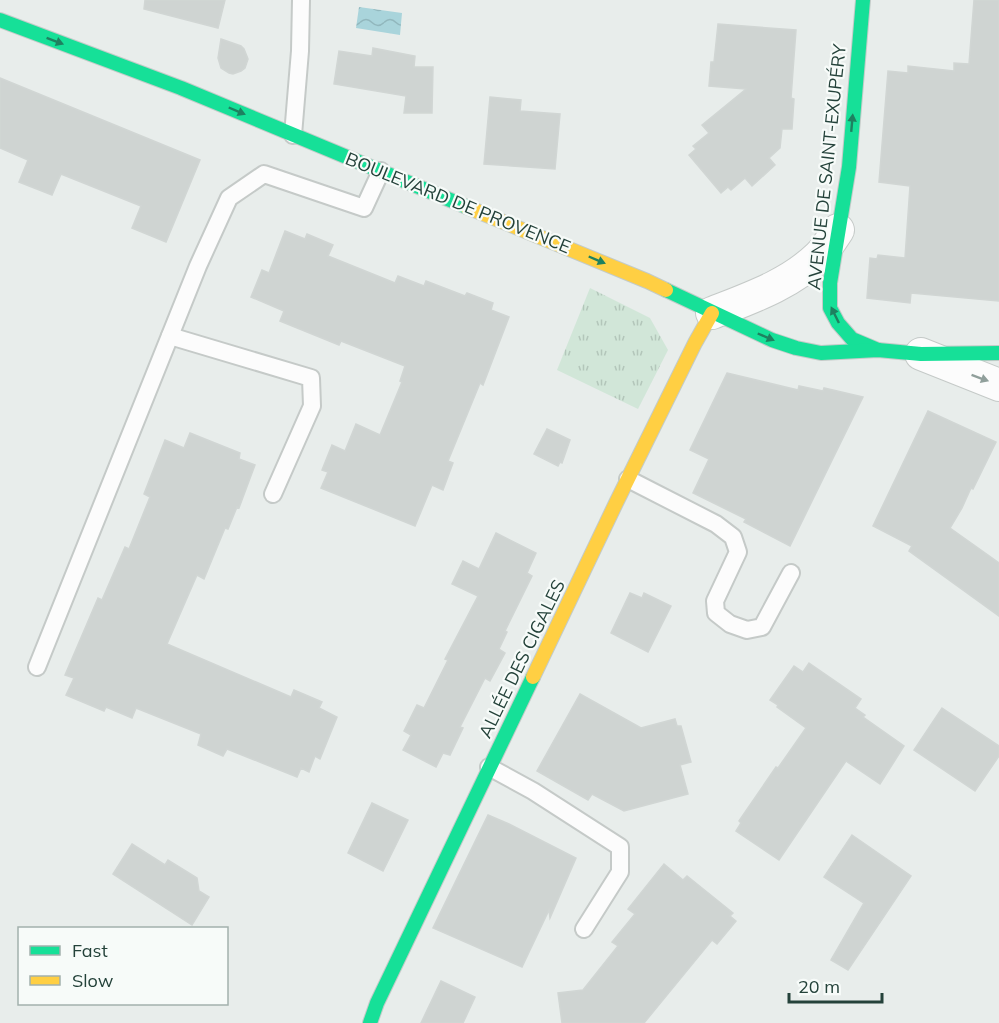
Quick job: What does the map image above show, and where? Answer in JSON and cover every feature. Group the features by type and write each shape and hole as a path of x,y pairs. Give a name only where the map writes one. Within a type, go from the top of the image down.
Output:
{"street":[{"name":"AVENUE DE SAINT-EXUPÉRY","path":"863,0 849,167 830,283 830,308 838,323 852,339 878,350"},
{"name":"BOULEVARD DE PROVENCE","path":"0,20 181,88 647,281 772,340 796,348 821,352 878,350 921,354 999,353"},
{"path":"712,313 765,292 793,276 819,256 838,230"},
{"name":"ALLÉE DES CIGALES","path":"370,1023 489,767 695,342 712,313"},
{"name":"BOULEVARD DE PROVENCE","path":"921,354 999,385"}],"lane":[{"path":"292,135 300,51 301,0"},
{"path":"37,667 198,266 230,198 264,174 364,208 381,171"},
{"path":"170,336 311,378 312,406 273,494"},
{"path":"628,479 716,524 733,537 738,552 715,601 716,613 730,624 747,630 762,627 791,573"},
{"path":"489,767 532,791 620,847 620,872 584,929"}],"green space":[{"path":"590,288 650,318 668,350 638,409 557,370"}],"water":[{"path":"359,7 402,13 400,35 356,28"}],"building":[{"path":"145,0 225,0 218,28 144,9"},
{"path":"974,0 999,0 999,301 911,293 910,303 867,298 870,258 877,259 878,255 905,258 910,186 879,182 888,71 908,73 908,66 954,71 954,63 969,64"},
{"path":"718,24 796,30 791,98 794,99 792,129 782,129 780,148 769,158 775,165 752,186 745,178 731,190 728,187 721,193 689,155 696,149 693,146 709,133 702,125 746,89 709,86"},
{"path":"221,39 244,49 248,59 245,68 241,71 233,74 221,68 218,58"},
{"path":"373,48 415,56 414,67 433,67 432,113 404,113 406,96 334,84 339,51 372,56"},
{"path":"0,78 200,160 166,242 132,228 141,206 61,174 52,195 19,182 28,160 0,148"},
{"path":"490,97 521,100 520,111 560,114 555,169 484,164"},
{"path":"285,231 305,239 307,234 333,245 328,256 395,283 398,276 424,286 426,281 465,296 467,293 493,303 491,310 509,317 483,385 480,383 448,461 453,463 443,490 432,485 415,526 321,488 328,472 322,470 332,445 345,451 356,424 380,435 402,382 400,381 405,366 341,341 339,345 280,321 284,311 251,297 262,270 269,273"},
{"path":"727,373 798,390 799,386 823,391 824,388 863,397 790,546 744,522 746,519 693,493 709,459 690,450"},
{"path":"928,411 996,442 973,489 971,488 950,528 999,563 999,616 909,551 912,546 873,526"},
{"path":"547,429 570,440 562,463 560,462 558,466 534,454"},
{"path":"190,433 240,453 239,459 255,465 239,508 237,507 228,529 225,528 204,579 197,575 167,644 291,697 294,690 322,702 319,708 337,717 320,759 315,756 309,772 301,768 297,777 227,749 223,756 198,745 201,734 136,708 132,718 106,707 104,711 66,695 74,678 65,675 98,598 102,600 125,547 129,549 150,497 144,494 165,440 184,448"},
{"path":"496,533 536,553 527,573 532,576 505,631 507,632 499,649 505,653 490,681 485,678 460,727 463,728 450,755 443,753 436,767 403,750 411,735 404,731 417,705 424,708 448,660 445,659 478,596 452,584 463,561 479,569"},
{"path":"630,593 642,598 644,593 671,606 648,652 611,633"},
{"path":"809,663 861,699 855,708 865,715 863,717 904,746 880,784 846,761 779,860 736,831 741,823 739,821 806,728 770,700 794,666 803,672"},
{"path":"580,694 641,728 675,719 677,726 681,726 691,762 680,765 688,794 624,811 592,794 588,800 537,771"},
{"path":"942,708 999,746 999,756 975,791 914,750"},
{"path":"372,803 408,820 383,871 348,853"},
{"path":"488,815 576,858 550,918 549,910 522,967 433,928"},
{"path":"852,835 911,876 848,970 831,960 864,903 824,877"},
{"path":"132,844 165,865 168,860 197,878 199,891 209,897 192,925 113,874"},
{"path":"664,864 683,880 687,876 733,913 730,916 736,921 717,944 712,940 644,1023 562,1023 558,993 583,990 618,946 612,942 635,914 628,909"},
{"path":"441,981 475,997 463,1023 421,1023"}],"traffic: fast":[{"path":"863,0 849,167 830,283 830,308 838,323 852,339 878,350"},
{"path":"0,20 181,88 467,207"},
{"path":"666,290 772,340 821,353 878,350 921,354 999,353"},
{"path":"370,1023 377,1003 533,677"}],"traffic: slow":[{"path":"467,207 666,290"},
{"path":"533,677 616,503 712,313"}]}
